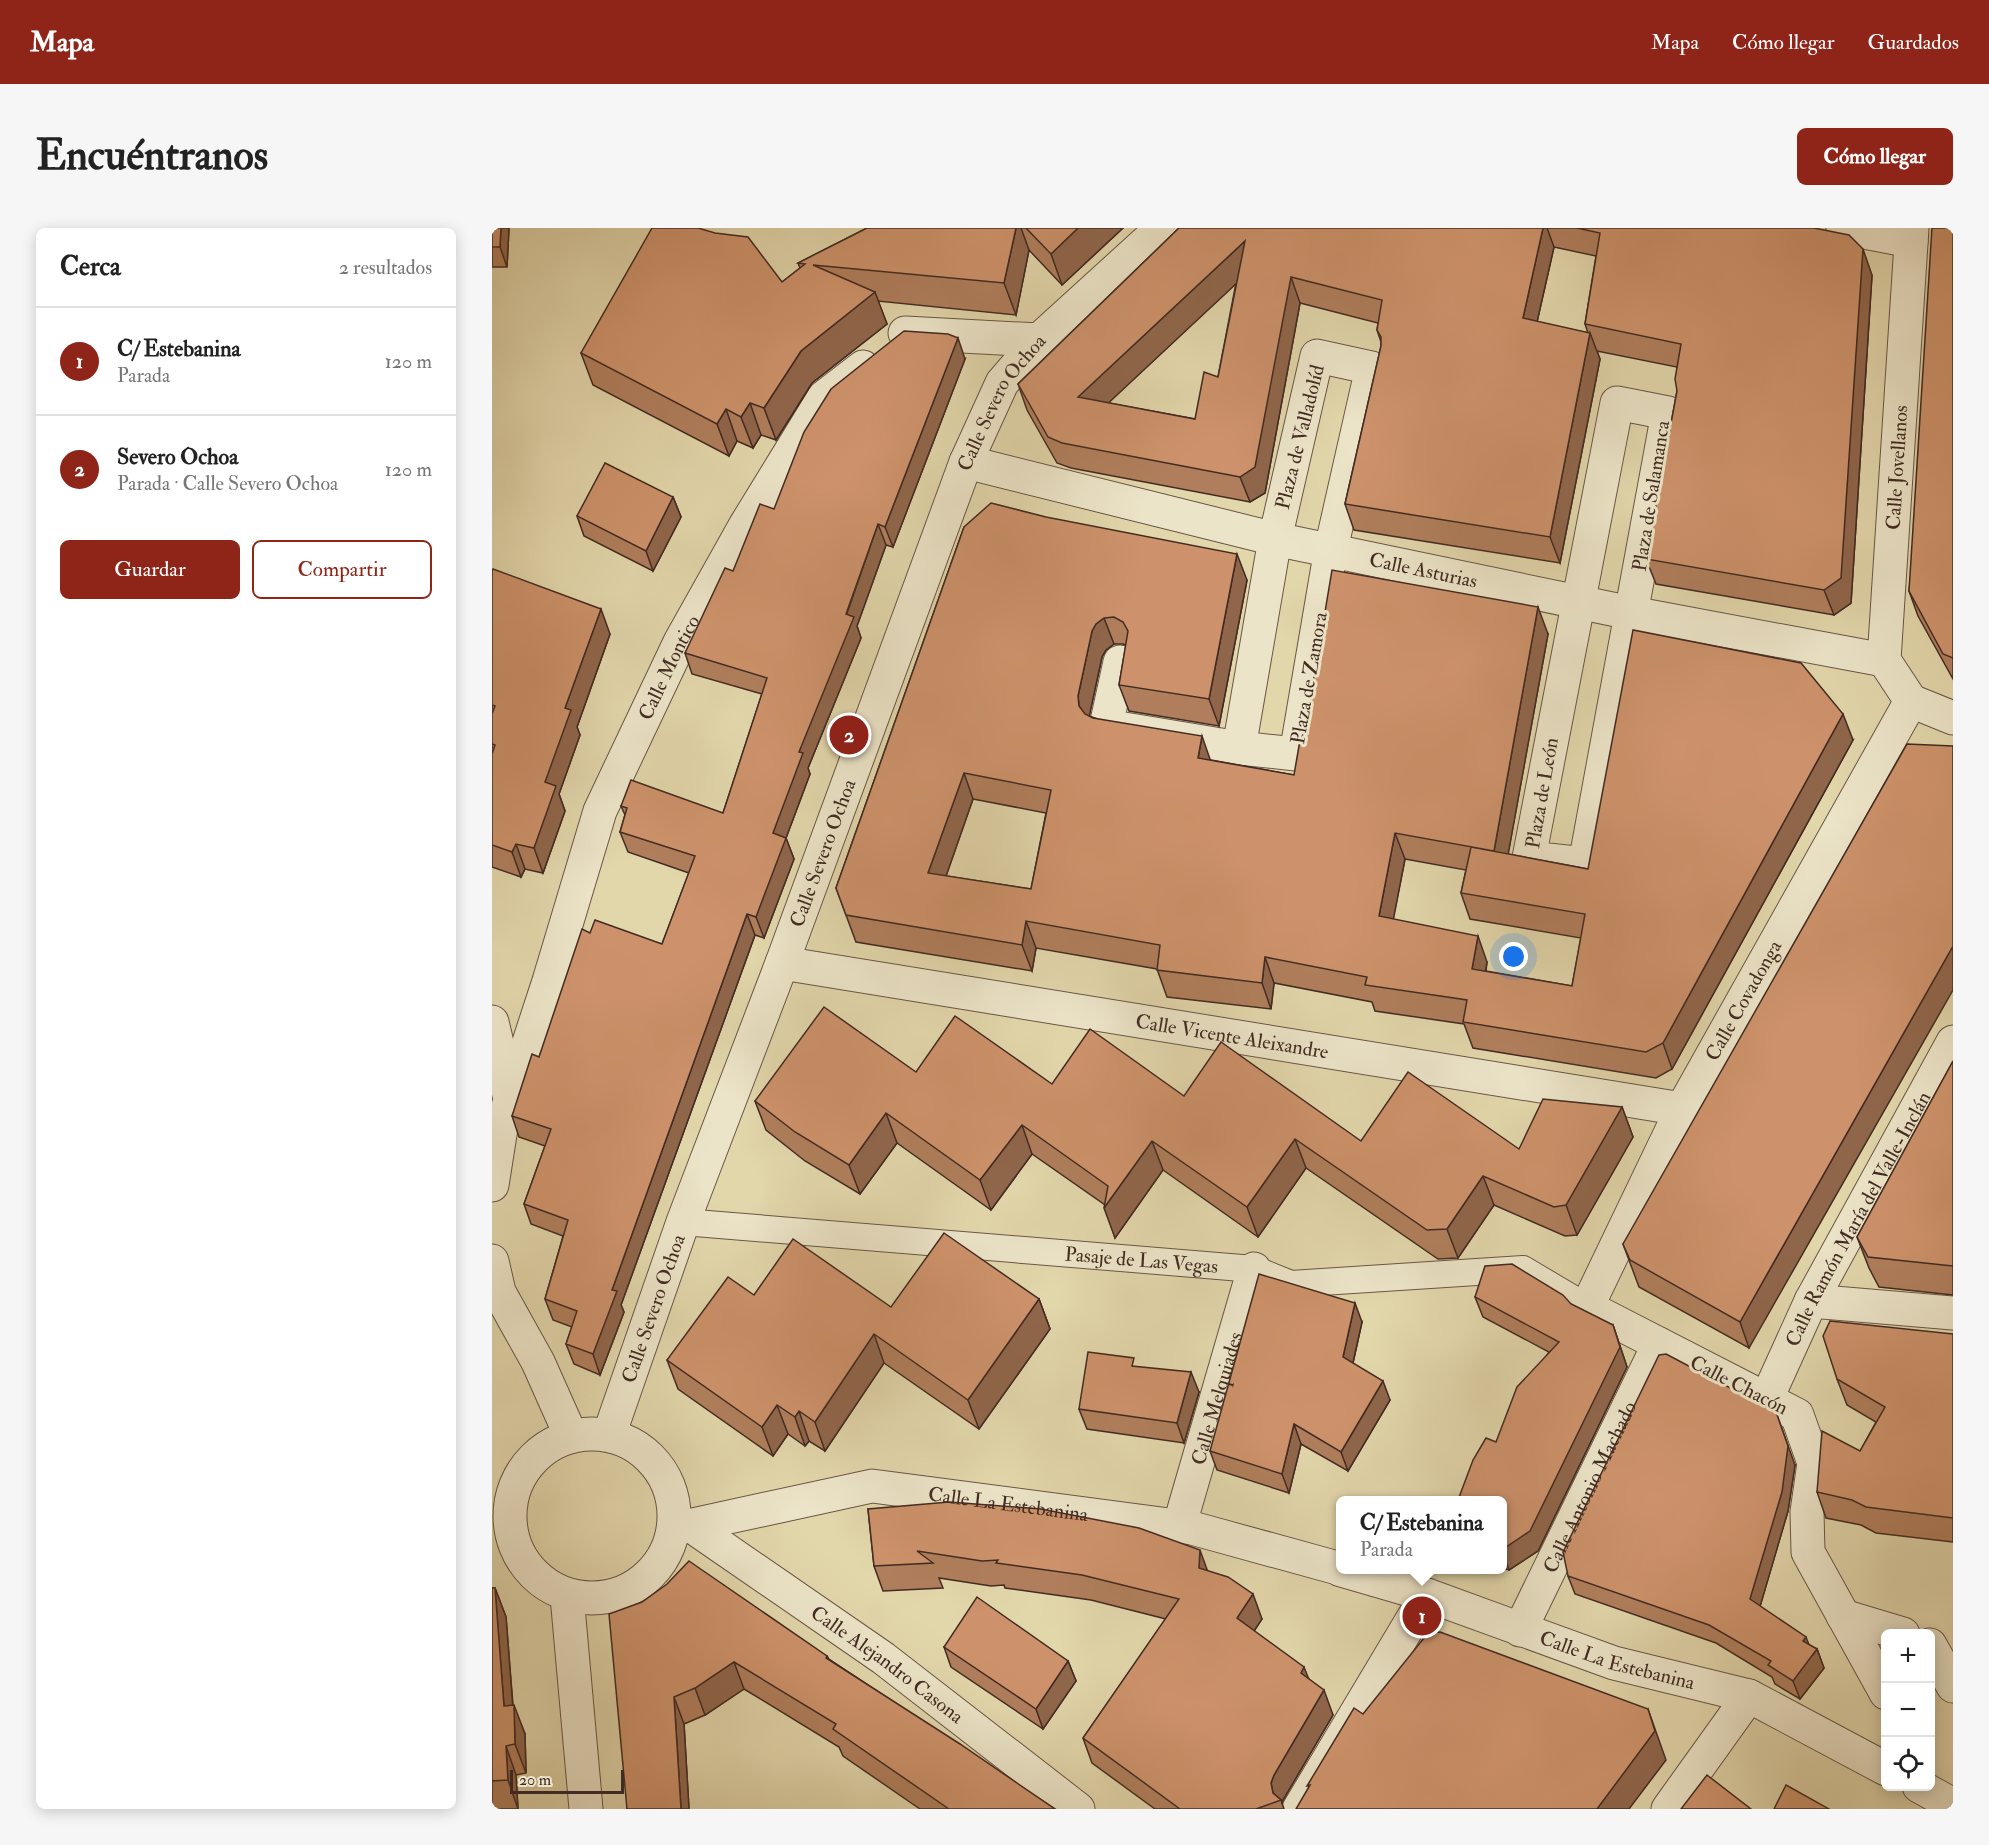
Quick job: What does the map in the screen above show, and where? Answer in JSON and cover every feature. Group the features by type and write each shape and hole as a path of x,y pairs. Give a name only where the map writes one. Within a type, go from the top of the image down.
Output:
{"street":[{"name":"Calle Severo Ochoa","path":"609,1435 683,1221 782,963 966,462 1002,383 1039,340 1162,228"},
{"path":"1843,228 1911,234"},
{"name":"Calle Jovellanos","path":"1884,660 1911,234"},
{"name":"Calle Montico","path":"492,1185 501,1128 549,981 600,811 680,642 745,526 824,398 905,333 1039,340"},
{"name":"Plaza de Valladolíd","path":"1275,539 1317,356 1372,368 1331,549"},
{"name":"Plaza de Salamanca","path":"1577,600 1617,403 1668,413 1631,614"},
{"name":"Calle Asturias","path":"966,462 1275,539 1577,600 1631,614 1884,660"},
{"path":"1120,662 1106,726 1239,748 1275,539"},
{"name":"Plaza de Zamora","path":"1239,748 1296,754 1331,549"},
{"name":"Plaza de León","path":"1577,600 1529,858 1585,864 1631,614"},
{"path":"1884,660 1911,701 1953,718"},
{"name":"Calle Covadonga","path":"1587,1306 1682,1109 1911,701"},
{"name":"Calle Vicente Aleixandre","path":"782,963 1682,1109"},
{"path":"492,1022 510,1100"},
{"name":"Calle Ramón María del Valle-Inclán","path":"1767,1398 1810,1301 1953,1042"},
{"name":"Pasaje de Las Vegas","path":"683,1221 1254,1269 1291,1284 1523,1269 1587,1306"},
{"path":"492,1261 499,1292 538,1362 571,1436"},
{"name":"Calle Melquiades","path":"1179,1527 1254,1269"},
{"path":"1810,1301 1953,1313"},
{"name":"Calle Chacón","path":"1587,1306 1797,1415 1814,1463 1807,1512 1808,1552 1881,1684"},
{"name":"Calle Antonio Machado","path":"1520,1630 1659,1344"},
{"path":"609,1435 632,1443 652,1459 667,1480 684,1528 648,1578 623,1593 596,1599 567,1596 541,1582 501,1534 511,1500 523,1472 544,1449 571,1436 609,1435"},
{"name":"Calle La Estebanina","path":"684,1528 872,1486 1192,1528 1336,1568"},
{"name":"Calle Alejandro Casona","path":"684,1528 883,1658 1078,1809"},
{"name":"Calle La Estebanina","path":"1358,1574 1427,1595 1614,1663 1749,1696 1881,1766"},
{"path":"1299,1809 1427,1595"},
{"path":"567,1596 586,1809"},
{"path":"1843,1616 1886,1629"},
{"path":"1935,1645 1953,1650"},
{"path":"1935,1652 1953,1686"},
{"path":"1668,1809 1749,1696"}],"building":[{"path":"492,228 501,228 500,247 492,247"},
{"path":"652,228 698,228 715,233 748,237 782,282 805,264 798,263 867,228 1016,228 1004,283 813,265 875,292 801,351 764,408 750,403 741,417 726,409 717,424 581,353"},
{"path":"1026,228 1078,228 1051,254"},
{"path":"1179,228 1543,228 1523,318 1590,333 1550,537 1345,504 1381,346 1381,337 1377,330 1382,300 1291,277 1255,467 1240,477 1062,443 1048,437 1018,384","holes":["1245,241 1218,377 1204,372 1195,419 1078,397"]},
{"path":"1577,228 1814,228 1849,235 1863,249 1841,578 1824,590 1646,559 1677,391 1675,379 1681,344 1585,324 1600,233"},
{"path":"1932,228 1953,228 1953,658 1943,654 1909,591"},
{"path":"904,331 948,334 958,338 885,527 878,524 846,614 854,617 799,752 803,753 773,833 786,838 756,917 747,914 612,1290 617,1291 593,1354 566,1344 577,1311 545,1299 568,1220 524,1204 551,1129 512,1116 532,1054 539,1057 582,929 590,933 595,920 662,944 695,856 620,832 627,808 621,806 631,780 723,813 767,678 685,653 725,568 733,571 760,504 774,509 804,432 831,389"},
{"path":"605,463 673,497 646,551 577,516"},
{"path":"991,503 1046,517 1237,554 1209,699 1119,685 1128,631 1123,622 1114,617 1104,618 1096,624 1092,631 1078,696 1079,706 1085,714 1093,718 1202,736 1198,758 1294,775 1300,740 1305,731 1332,570 1538,607 1494,851 1395,833 1379,916 1478,936 1472,969 1572,986 1585,914 1461,893 1471,847 1588,869 1633,630 1801,663 1843,714 1663,1043 1646,1052 1463,1022 1467,1000 1365,985 1367,977 1265,957 1262,983 1157,970 1160,945 1026,921 1022,945 846,915 836,888 964,527","holes":["964,773 1051,790 1031,889 928,873"]},
{"path":"493,569 601,609 565,708 571,710 545,782 556,786 534,848 516,844 512,852 492,845 492,754 495,745 492,744 492,714 495,706 492,705"},
{"path":"1907,744 1953,746 1953,946 1740,1322 1630,1260 1623,1244"},
{"path":"824,1007 916,1072 955,1016 1052,1084 1090,1029 1184,1096 1221,1042 1361,1141 1408,1072 1519,1149 1543,1099 1622,1107 1566,1205 1554,1207 1483,1176 1447,1229 1427,1230 1295,1139 1247,1207 1152,1141 1104,1208 1108,1186 1022,1125 980,1180 886,1113 849,1165 795,1132 755,1101"},
{"path":"1953,1061 1953,1266 1868,1257 1857,1237"},
{"path":"944,1233 1039,1299 968,1400 874,1334 815,1422 799,1411 795,1417 777,1405 762,1427 667,1360 728,1277 754,1295 793,1239 891,1307"},
{"path":"1512,1264 1563,1295 1571,1304 1613,1325 1620,1347 1530,1531 1507,1546 1507,1496 1460,1496 1473,1460 1486,1438 1496,1442 1517,1387 1559,1342 1475,1297 1485,1266"},
{"path":"1259,1274 1355,1303 1343,1357 1383,1381 1341,1452 1294,1424 1282,1474 1210,1451"},
{"path":"1830,1321 1953,1334 1953,1518 1866,1507 1852,1500 1817,1492 1822,1431 1860,1451 1885,1407 1837,1379 1823,1336"},
{"path":"1088,1352 1134,1358 1132,1366 1191,1372 1177,1423 1079,1409"},
{"path":"1666,1354 1776,1412 1788,1446 1782,1492 1750,1599 1806,1637 1803,1641 1817,1649 1793,1681 1768,1665 1771,1661 1709,1625 1568,1576 1563,1552 1659,1355"},
{"path":"949,1502 1041,1509 1139,1528 1200,1550 1199,1568 1228,1577 1253,1594 1237,1618 1304,1667 1301,1673 1324,1690 1274,1775 1271,1783 1273,1793 1281,1800 1256,1809 1180,1809 1083,1738 1179,1599 1082,1575 996,1563 998,1560 982,1561 917,1551 933,1563 874,1566 868,1509"},
{"path":"689,1561 827,1656 826,1658 960,1744 1055,1809 949,1809 833,1729 836,1724 734,1662 695,1688 674,1697 681,1809 627,1809 609,1614 642,1602 667,1584"},
{"path":"492,1588 495,1588 504,1706 514,1705 515,1744 506,1746 508,1780 492,1781"},
{"path":"977,1597 1068,1661 1036,1709 944,1647"},
{"path":"1440,1632 1648,1709 1655,1731 1597,1809 1296,1809 1310,1785 1307,1786 1354,1708 1363,1714 1428,1633"},
{"path":"1707,1775 1751,1809 1681,1809"},
{"path":"1786,1785 1829,1809 1774,1809"}],"place":[{"name":"Severo Ochoa","path":"849,735"},
{"name":"C/ Estebanina","path":"1422,1616"}]}
